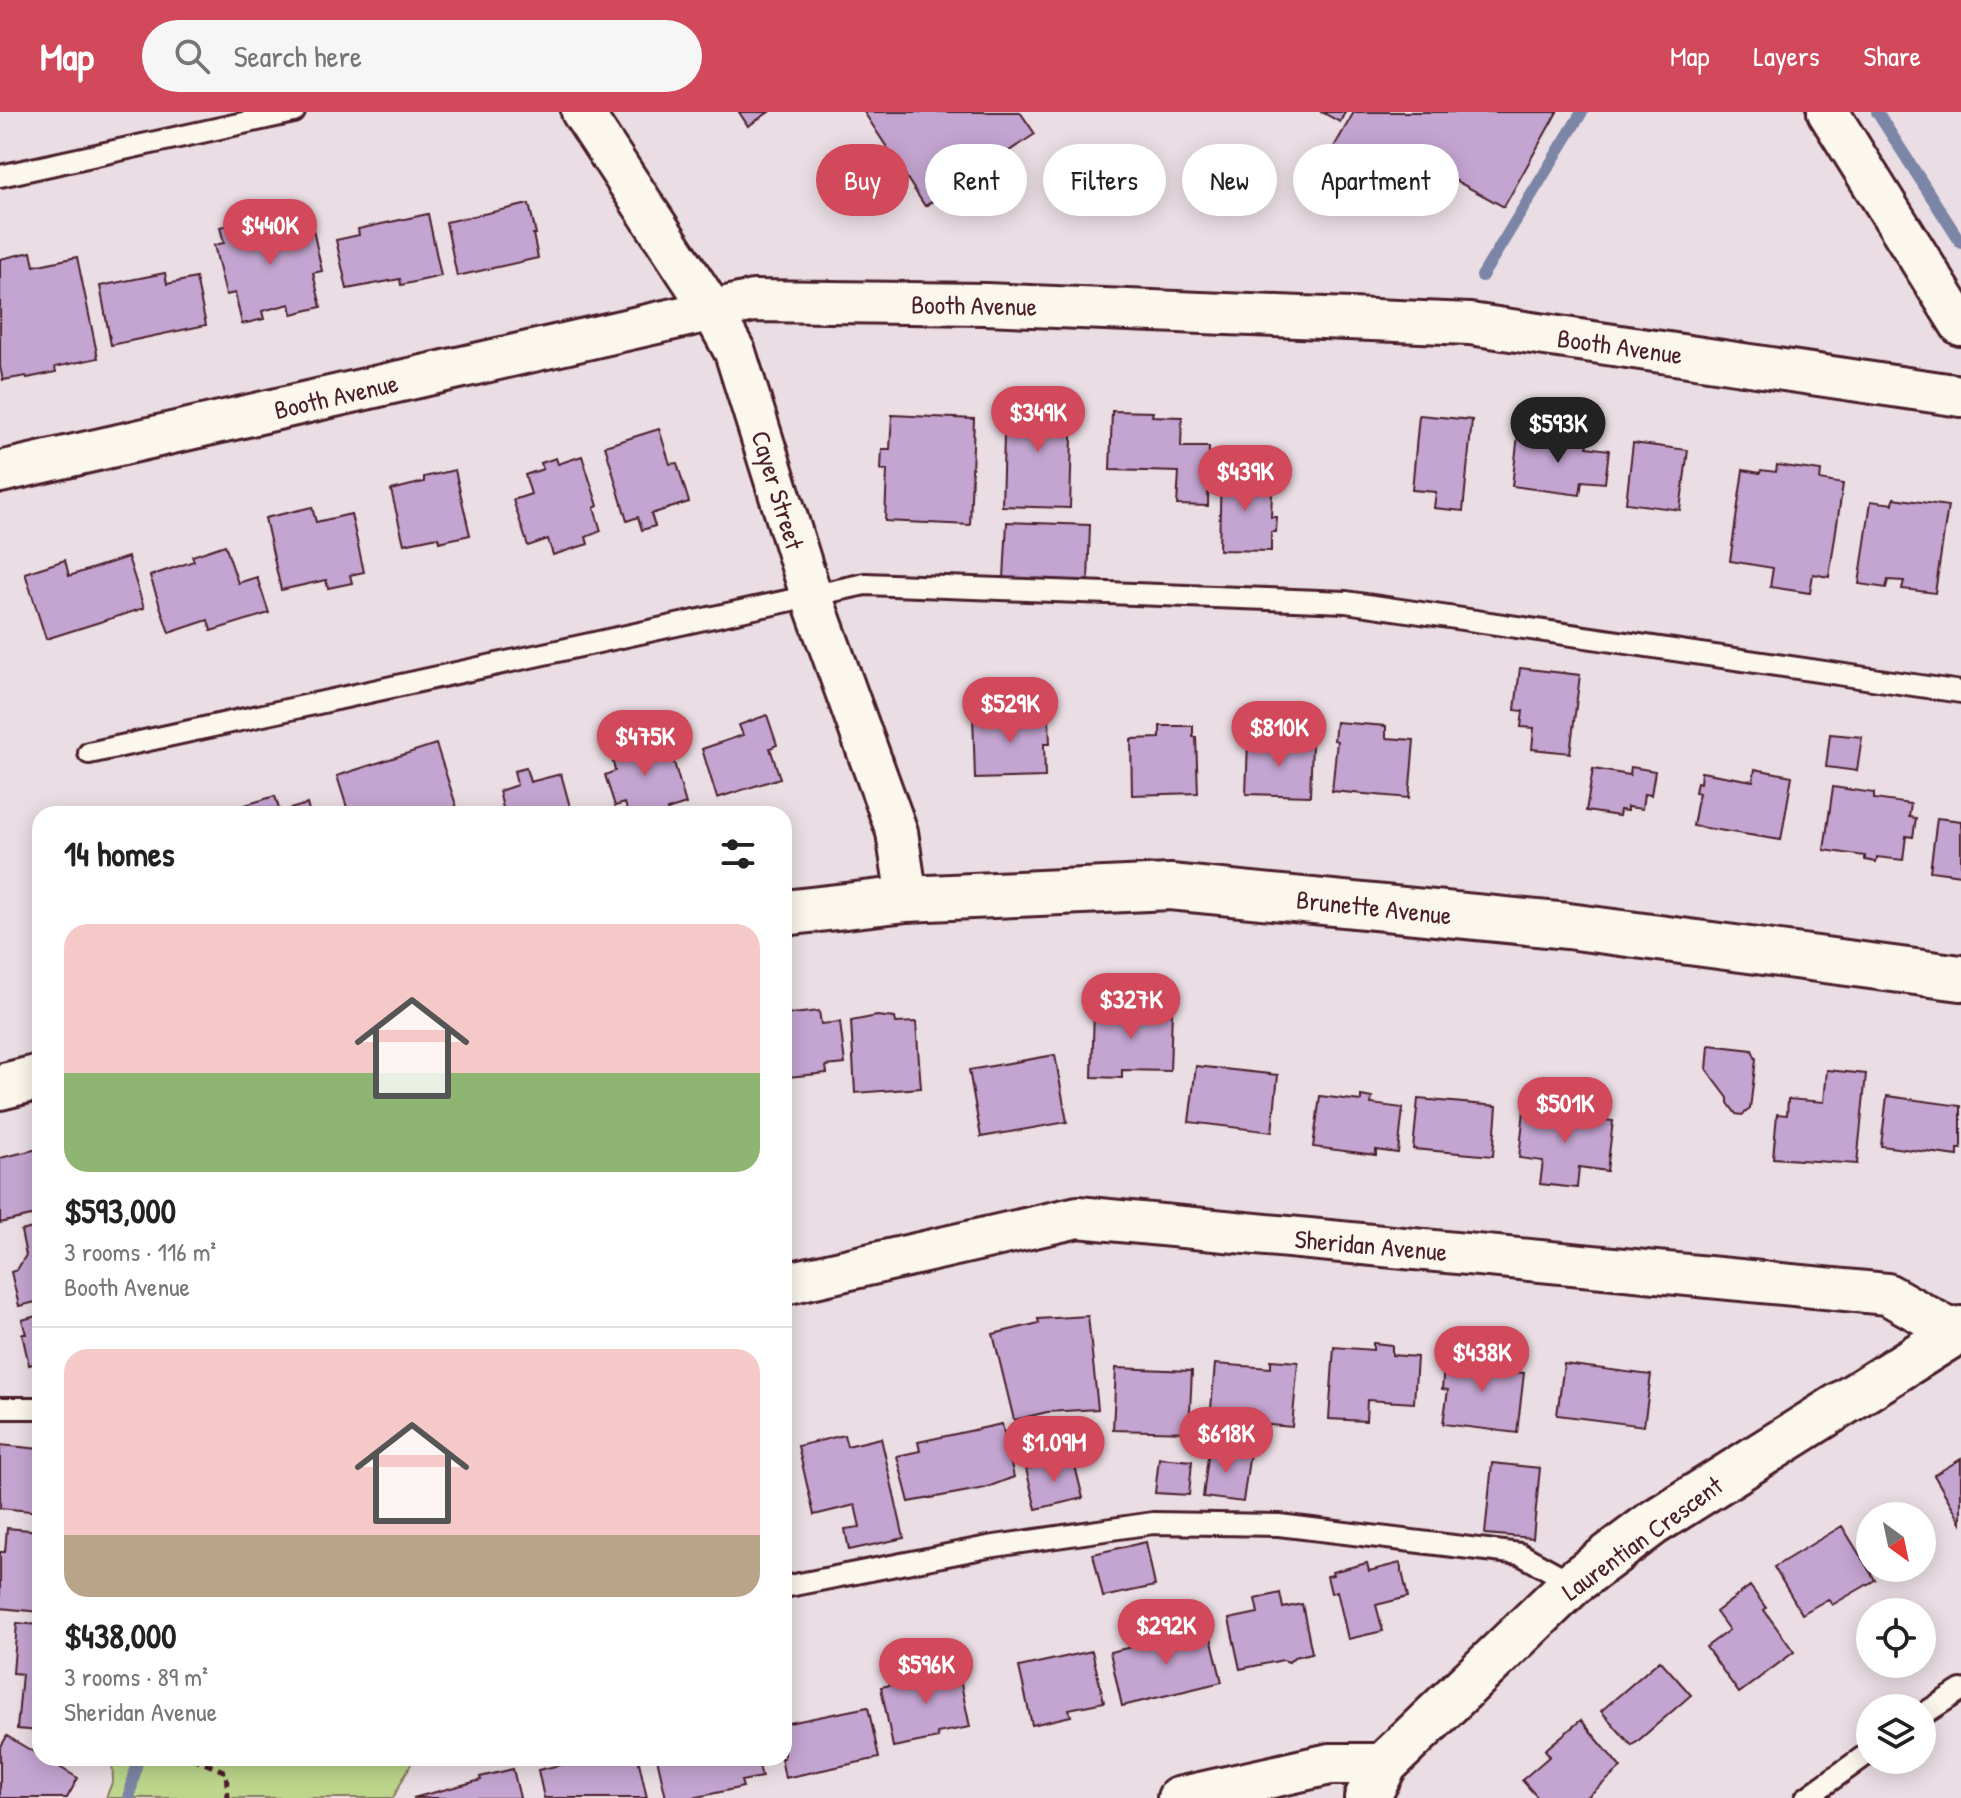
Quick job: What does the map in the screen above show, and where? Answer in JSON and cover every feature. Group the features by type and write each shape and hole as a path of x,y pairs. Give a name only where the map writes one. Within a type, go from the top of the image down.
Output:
{"main road":[{"name":"Brunette Avenue","path":"792,912 907,899 1170,887 1568,926 1961,978"},
{"path":"0,1087 32,1079"},
{"name":"Laurentian Crescent","path":"1376,1781 1573,1583 1653,1523 1958,1330"}],"street":[{"name":"Cayer Street","path":"582,112 712,310 738,363 811,595 897,832 907,899"},
{"path":"1828,112 1961,325"},
{"name":"Booth Avenue","path":"0,472 753,301 985,304 1470,324 1961,396"},
{"name":"Sheridan Avenue","path":"792,1282 1078,1217 1887,1294 1958,1330"},
{"path":"1178,1798 1330,1764 1376,1781"}],"lane":[{"path":"0,176 294,112"},
{"path":"89,753 865,584 1346,602 1961,692"},
{"path":"0,1408 32,1408"},
{"path":"792,1585 988,1547 1153,1523 1279,1525 1520,1554 1573,1583"},
{"path":"1936,1706 1961,1690"},
{"path":"1806,1798 1856,1762"}],"path":[{"path":"211,1766 226,1772 228,1798"}],"green space":[{"path":"112,1766 410,1766 393,1798 106,1798 113,1780"}],"building":[{"path":"739,112 769,112 748,126"},
{"path":"864,112 1020,112 1035,134 1020,144 925,144 925,206 909,181 909,144 885,144"},
{"path":"1322,112 1345,112 1340,122"},
{"path":"1354,112 1557,112 1504,207 1459,182 1459,144 1336,144"},
{"path":"529,204 538,258 457,276 446,222"},
{"path":"296,212 300,228 312,225 322,271 313,273 321,307 292,314 290,304 262,311 264,319 242,324 235,293 226,295 214,245 224,243 220,227 248,221 250,231 272,226 270,218"},
{"path":"428,214 441,276 401,285 400,279 347,289 336,240 359,235 358,229"},
{"path":"31,252 34,266 77,257 98,358 55,367 56,372 3,380 0,367 0,259"},
{"path":"165,273 167,284 196,278 206,325 111,345 100,286"},
{"path":"1005,400 1073,401 1070,508 1002,506"},
{"path":"1112,411 1153,412 1152,416 1182,417 1181,447 1209,447 1208,506 1177,505 1179,472 1110,470"},
{"path":"892,415 974,419 970,525 885,521 887,470 881,470 882,449 890,449"},
{"path":"1419,415 1472,420 1463,511 1434,508 1436,492 1412,490"},
{"path":"659,429 670,464 677,463 689,502 651,514 655,526 642,530 638,517 627,521 605,446"},
{"path":"1518,435 1588,444 1587,447 1609,450 1605,483 1582,481 1580,495 1512,486"},
{"path":"1633,443 1688,450 1680,510 1626,503"},
{"path":"582,456 598,506 594,508 601,531 586,537 588,544 553,555 548,539 528,546 513,500 531,494 525,475 543,469 541,463 556,458 558,464"},
{"path":"1777,465 1821,471 1820,480 1843,484 1829,577 1813,574 1810,593 1770,587 1773,568 1730,561 1743,470 1776,472"},
{"path":"455,470 470,535 439,542 438,537 404,544 391,490 424,482 424,477"},
{"path":"1221,470 1259,472 1258,492 1272,492 1271,517 1277,517 1276,532 1271,532 1271,551 1219,550"},
{"path":"1894,498 1948,506 1935,593 1902,589 1904,581 1888,580 1886,588 1859,584 1871,501 1893,504"},
{"path":"312,507 316,522 351,514 364,572 350,575 352,583 328,588 326,580 281,590 265,518"},
{"path":"1007,522 1090,525 1088,582 1004,578"},
{"path":"225,545 238,583 257,577 269,613 211,631 208,620 169,633 150,576 194,561 192,556"},
{"path":"128,557 144,608 46,639 25,573 65,560 69,576"},
{"path":"1520,668 1580,675 1570,753 1532,749 1534,728 1521,727 1523,711 1515,710"},
{"path":"1039,712 1039,719 1049,718 1050,744 1044,744 1045,777 975,779 973,714"},
{"path":"767,715 777,745 770,748 780,778 717,798 702,749 743,735 739,725"},
{"path":"1336,722 1386,726 1386,738 1414,740 1409,798 1332,791"},
{"path":"1160,726 1193,726 1198,793 1132,795 1131,739 1160,738"},
{"path":"1830,734 1862,737 1857,771 1826,767"},
{"path":"621,735 625,751 667,738 686,804 626,806 625,803 615,806 605,775 615,771 608,739"},
{"path":"1248,742 1312,744 1310,796 1246,794"},
{"path":"436,744 456,806 346,806 337,776"},
{"path":"1631,767 1655,771 1651,795 1644,794 1642,809 1627,807 1627,811 1620,810 1619,816 1586,811 1593,769 1630,775"},
{"path":"526,768 530,782 561,774 570,806 503,806 499,791 517,785 514,771"},
{"path":"1755,769 1792,776 1781,840 1693,826 1699,793 1695,792 1701,772 1753,781"},
{"path":"1833,787 1874,793 1874,799 1911,804 1909,817 1916,818 1913,837 1906,836 1903,860 1877,857 1876,862 1865,860 1865,856 1824,850"},
{"path":"275,796 278,806 242,806"},
{"path":"1937,818 1961,821 1961,875 1930,871"},
{"path":"1094,1008 1172,1010 1170,1071 1122,1070 1122,1078 1092,1077"},
{"path":"819,1011 821,1024 840,1022 845,1064 826,1066 827,1073 792,1077 792,1014"},
{"path":"877,1016 895,1018 896,1023 916,1022 921,1088 855,1093 851,1021"},
{"path":"1709,1045 1752,1050 1756,1059 1750,1109 1742,1115 1736,1114 1707,1070"},
{"path":"1055,1055 1067,1122 981,1137 969,1070"},
{"path":"1196,1066 1278,1075 1272,1132 1189,1122"},
{"path":"1827,1070 1866,1074 1857,1164 1773,1158 1777,1114 1787,1115 1788,1099 1824,1102"},
{"path":"1320,1096 1361,1101 1361,1096 1372,1098 1371,1104 1403,1108 1398,1153 1376,1150 1376,1155 1313,1147"},
{"path":"1887,1096 1961,1106 1961,1149 1958,1149 1958,1156 1881,1146"},
{"path":"1418,1099 1497,1106 1493,1156 1413,1149"},
{"path":"1524,1110 1613,1121 1607,1171 1579,1167 1577,1188 1540,1184 1543,1161 1519,1158"},
{"path":"32,1150 32,1216 0,1223 0,1158"},
{"path":"32,1228 32,1303 19,1306 11,1272 17,1270 26,1255 21,1231"},
{"path":"1088,1316 1098,1409 1047,1412 1014,1420 993,1334 1039,1323 1038,1319"},
{"path":"32,1317 32,1364 29,1365 22,1334 26,1334 22,1320"},
{"path":"1373,1343 1392,1345 1392,1355 1417,1357 1414,1403 1367,1400 1366,1421 1329,1419 1334,1347 1373,1350"},
{"path":"1445,1355 1505,1362 1504,1371 1524,1373 1517,1433 1443,1424 1448,1390 1442,1389"},
{"path":"1271,1360 1298,1362 1292,1427 1210,1420 1215,1364 1271,1368"},
{"path":"1564,1364 1651,1375 1644,1426 1557,1415"},
{"path":"1116,1368 1192,1371 1189,1432 1113,1430"},
{"path":"1002,1424 1014,1477 985,1488 909,1502 897,1456 920,1451 918,1442"},
{"path":"844,1435 847,1446 881,1438 904,1538 849,1550 845,1529 860,1527 855,1505 814,1515 798,1446"},
{"path":"0,1445 32,1448 32,1511 0,1508"},
{"path":"1209,1448 1250,1452 1243,1502 1203,1497"},
{"path":"1073,1458 1083,1498 1036,1509 1026,1469"},
{"path":"1159,1458 1192,1461 1189,1495 1155,1493"},
{"path":"1961,1459 1961,1522 1934,1475"},
{"path":"1492,1463 1540,1468 1533,1538 1485,1534"},
{"path":"1842,1526 1856,1549 1856,1582 1872,1582 1832,1605 1828,1599 1802,1614 1774,1567"},
{"path":"7,1528 32,1530 32,1611 0,1608 0,1552 5,1552"},
{"path":"1146,1542 1155,1586 1103,1597 1093,1554"},
{"path":"1367,1563 1369,1571 1400,1563 1408,1597 1376,1605 1383,1631 1348,1639 1337,1591 1331,1593 1327,1576"},
{"path":"1750,1586 1794,1652 1739,1693 1706,1647 1729,1630 1716,1612"},
{"path":"1280,1593 1283,1608 1302,1604 1312,1653 1294,1657 1289,1662 1283,1660 1240,1669 1229,1619 1258,1613 1255,1599"},
{"path":"17,1623 32,1624 32,1730 17,1729 22,1674 13,1673"},
{"path":"1209,1629 1222,1682 1122,1706 1110,1652"},
{"path":"1092,1651 1104,1702 1069,1709 1071,1716 1032,1725 1019,1667"},
{"path":"1660,1660 1691,1695 1632,1746 1601,1711"},
{"path":"957,1665 970,1727 937,1733 938,1738 893,1747 881,1687 915,1680 914,1674"},
{"path":"868,1707 879,1758 785,1778 783,1766 792,1766 792,1722"},
{"path":"1581,1720 1621,1768 1586,1798 1538,1798 1522,1780 1550,1756 1545,1750"},
{"path":"7,1736 32,1751 32,1766 58,1766 78,1778 67,1798 0,1798 0,1748"},
{"path":"555,1766 640,1766 647,1798 544,1798 538,1770"},
{"path":"659,1766 759,1766 762,1777 741,1781 743,1787 693,1798 666,1798"},
{"path":"513,1769 520,1798 413,1798 481,1780 480,1777"}],"waterway":[{"path":"1482,276 1582,112"},
{"path":"1877,112 1961,243"},
{"path":"129,1798 136,1766"}]}
